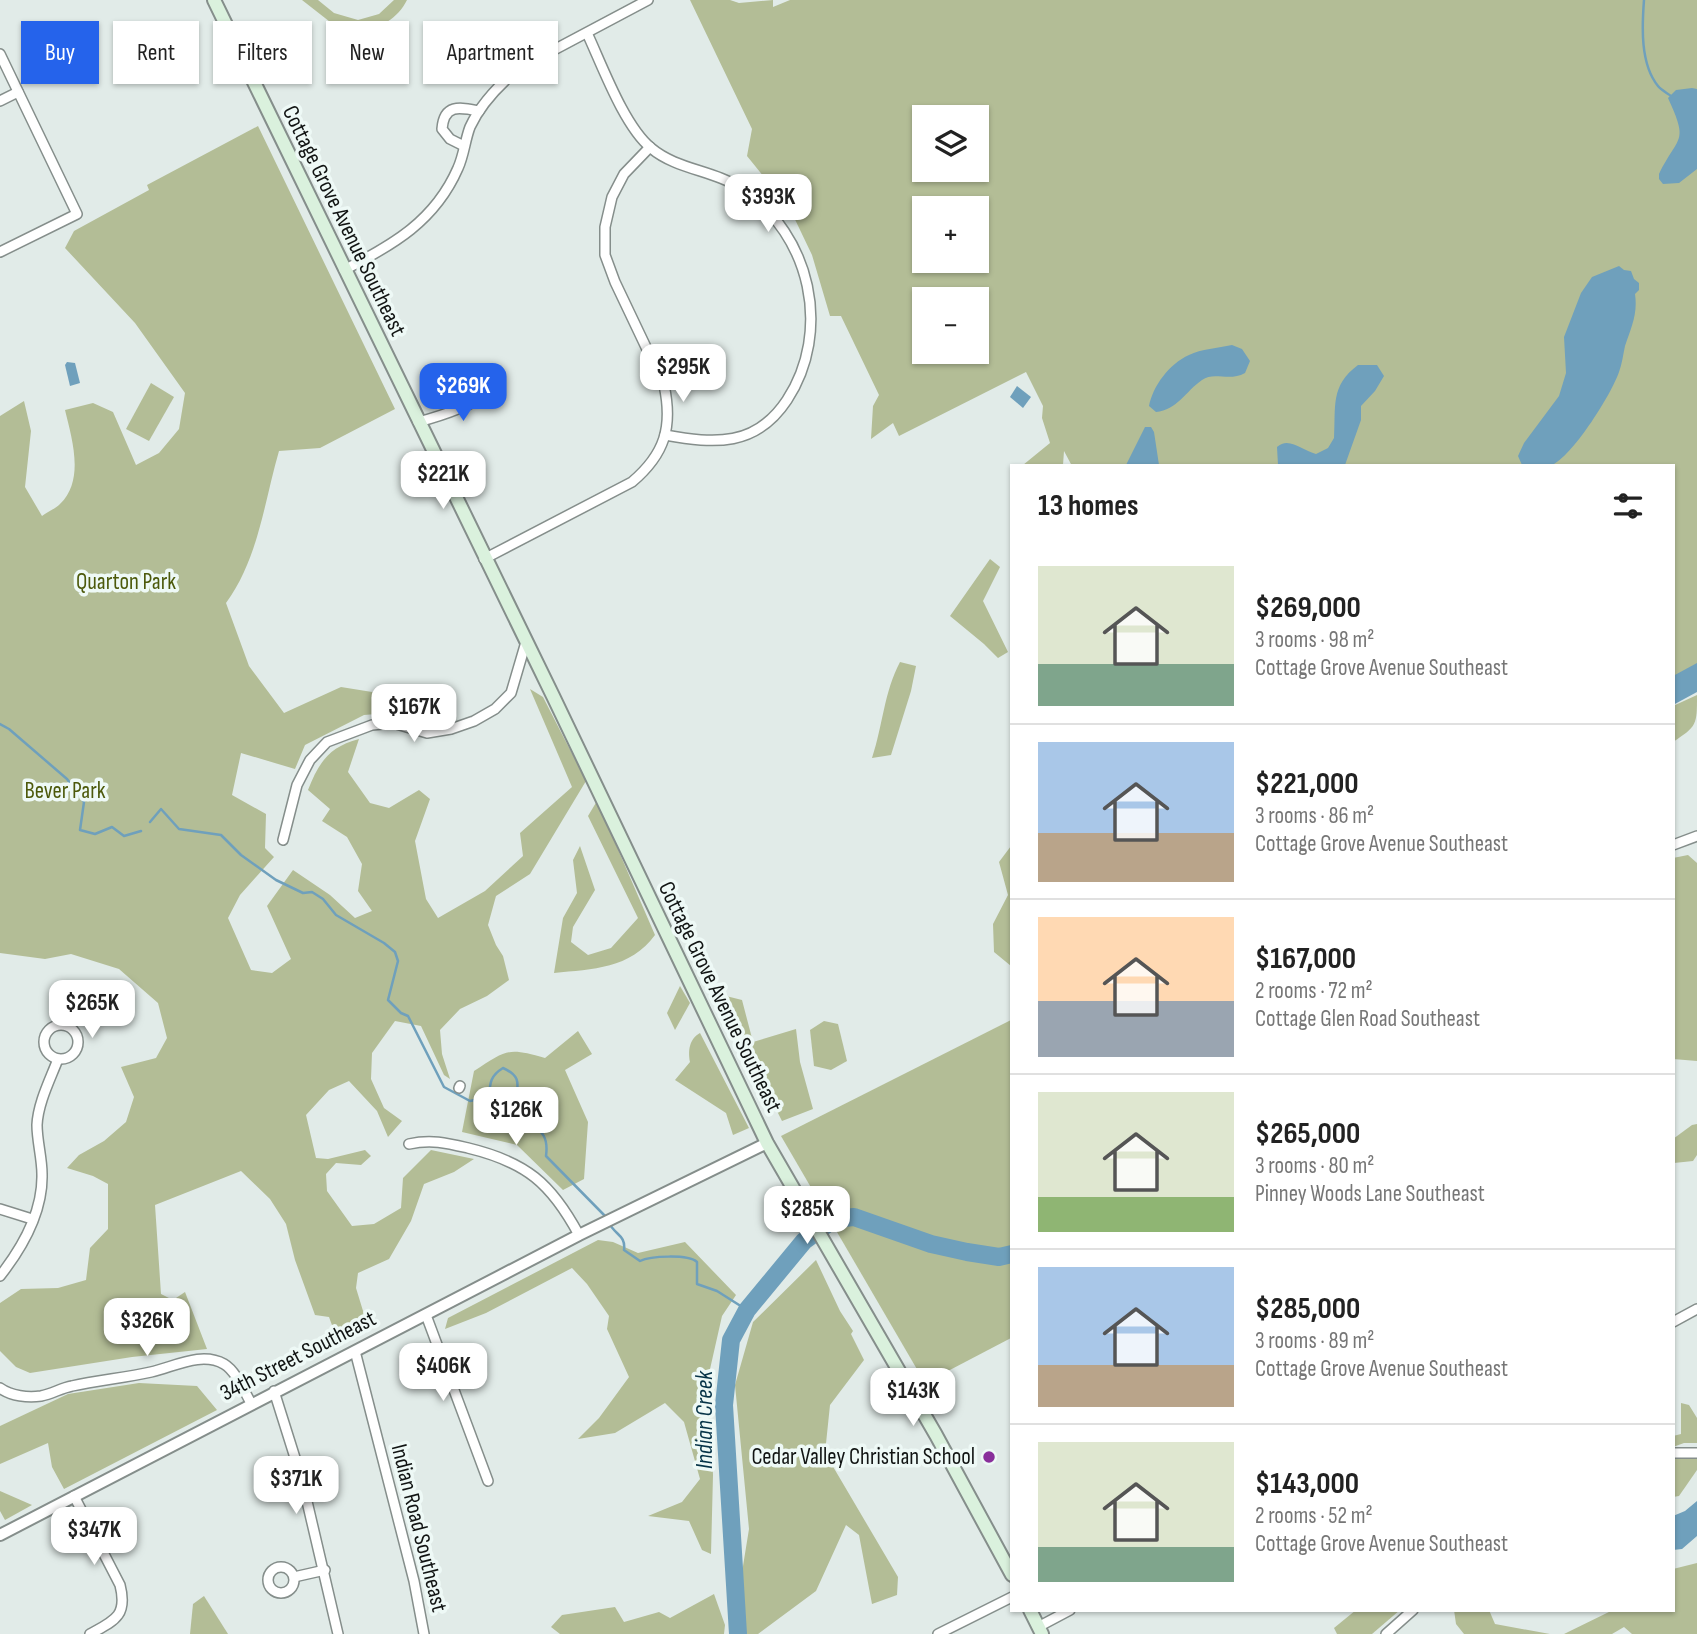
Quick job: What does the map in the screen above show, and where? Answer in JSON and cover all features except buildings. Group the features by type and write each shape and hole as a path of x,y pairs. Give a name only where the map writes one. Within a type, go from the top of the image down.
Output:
{"main road":[{"name":"Cottage Grove Avenue Southeast","path":"214,0 767,1143 942,1445 1010,1571"},
{"path":"1031,1612 1040,1630"}],"street":[{"path":"345,270 394,244 419,224 443,194 458,168 470,127 502,82 518,69 648,0"},
{"path":"587,33 636,132 650,147 677,163 742,189 762,206 782,228 795,250 810,296 810,343 797,381 776,415 761,428 740,438 720,442 665,435"},
{"path":"0,54 77,214 0,251"},
{"path":"0,101 18,92"},
{"path":"464,146 450,139 442,129 443,118 450,110 461,108 479,111"},
{"path":"484,559 632,482 659,453 668,423 664,385 605,255 605,227 612,197 624,174 650,147"},
{"path":"418,422 452,412 494,391"},
{"path":"283,840 297,785 310,760 327,742 372,725 393,723 428,733 474,721 495,709 511,693 526,642"},
{"path":"1675,844 1697,836"},
{"path":"0,1276 19,1250 40,1197 43,1175 37,1125 41,1104 58,1059"},
{"path":"410,1144 428,1139 489,1153 516,1163 562,1204 579,1235"},
{"name":"34th Street Southeast","path":"0,1535 579,1235 767,1143"},
{"path":"0,1209 32,1219"},
{"path":"1675,1321 1697,1309"},
{"path":"425,1315 488,1481"},
{"name":"Indian Road Southeast","path":"355,1351 414,1581 424,1634"},
{"path":"0,1388 5,1392 23,1396 43,1396 62,1388 153,1372 193,1359 209,1359 225,1364 235,1375 251,1403"},
{"path":"274,1391 302,1480 338,1634"},
{"path":"1675,1453 1697,1453"},
{"path":"74,1496 124,1599 121,1612 110,1623 90,1634"},
{"path":"294,1577 325,1570"},
{"path":"938,1634 1010,1598"},
{"path":"1040,1630 1067,1612"},
{"path":"1386,1634 1411,1612"}],"green space":[{"path":"302,0 318,0 334,13 358,20 379,14 394,0 407,0 388,21 329,21"},
{"path":"690,0 730,0 739,3 773,0 773,7 790,0 1697,0 1697,675 1675,686 1675,464 1071,464 1064,451 1063,464 1024,464 1050,443 1042,418 1043,406 1026,372 899,436 893,423 871,439 873,406 879,395 841,316 830,316 812,255 790,209 747,156 752,129"},
{"path":"258,126 395,409 320,448 279,451 253,550 226,603 249,666 284,713 341,687 397,696 401,712 364,715 305,745 295,769 241,753 232,795 266,814 265,848 274,857 240,895 228,918 251,970 272,973 291,959 267,906 293,870 330,895 355,918 372,911 358,891 362,864 347,837 322,821 330,809 308,790 326,757 340,746 359,739 348,772 370,803 389,808 419,790 430,799 415,841 426,899 438,918 485,891 523,856 520,833 572,787 530,689 543,697 586,781 530,874 496,896 488,925 503,956 509,980 487,996 460,1009 440,1030 442,1054 450,1079 444,1075 421,1026 395,1021 372,1053 371,1079 384,1108 402,1121 388,1137 377,1111 349,1081 329,1090 306,1115 316,1158 328,1159 365,1150 371,1156 361,1165 336,1163 326,1174 327,1191 352,1226 374,1224 401,1208 403,1178 431,1150 474,1159 454,1172 424,1184 411,1221 389,1259 358,1273 356,1288 367,1324 362,1326 364,1332 342,1338 341,1334 336,1336 329,1317 315,1315 295,1260 286,1224 270,1199 241,1171 155,1205 161,1294 173,1300 185,1292 207,1349 132,1357 30,1373 16,1367 0,1351 0,1303 21,1289 58,1288 86,1280 90,1248 108,1229 108,1184 67,1168 79,1155 104,1141 126,1122 134,1097 121,1067 156,1058 167,1038 158,1003 119,969 71,954 45,959 0,953 0,416 24,401 31,431 25,487 42,516 60,504 72,483 75,459 65,410 93,403 113,412 136,465 159,453 179,429 185,393 135,323 65,248 74,231 149,190 147,185"},
{"path":"151,383 174,397 149,441 126,429"},
{"path":"990,559 1000,567 983,601 1008,652 998,658 950,616"},
{"path":"900,662 916,666 911,691 891,755 872,758 890,685"},
{"path":"1697,695 1694,724 1675,741 1675,705"},
{"path":"597,801 655,935 634,955 622,961 597,968 554,973 563,918 577,893 573,860 580,846 595,890 573,927 571,942 588,955 611,948 638,918 588,816"},
{"path":"1010,847 1010,965 994,952 993,924 1008,895 999,862"},
{"path":"1688,855 1697,863 1697,1061 1675,1059 1675,858"},
{"path":"680,986 690,1003 675,1030 667,1013"},
{"path":"718,994 742,1000 753,1042 796,1029 800,1062 813,1109 782,1121"},
{"path":"824,1021 838,1024 847,1061 831,1070 814,1066 810,1030"},
{"path":"1010,1021 1010,1339 925,1383 781,1136"},
{"path":"578,1031 592,1054 565,1070 588,1122 584,1179 563,1190 517,1145 462,1132 474,1071 508,1052 523,1052 545,1058"},
{"path":"700,1033 749,1128 733,1135 726,1113 675,1080 690,1062 690,1046"},
{"path":"1697,1124 1697,1155 1693,1161 1675,1163 1675,1138"},
{"path":"598,1240 613,1242 638,1253 685,1242 736,1295 722,1316 708,1378 713,1475 711,1554 702,1550 689,1521 648,1516 682,1502 700,1479 684,1422 665,1403 615,1433 578,1439 599,1418 629,1377 607,1329 609,1316 587,1284 572,1268 486,1313 445,1329 448,1318"},
{"path":"816,1260 840,1311 853,1331 851,1334 864,1360 830,1405 825,1453 898,1577 897,1595 872,1604 859,1535 846,1525 816,1591 758,1634 732,1634 749,1529 735,1385 753,1322"},
{"path":"139,1383 197,1386 217,1410 64,1489 52,1467 48,1443 0,1464 0,1426 68,1394"},
{"path":"1681,1403 1689,1405 1697,1418 1697,1443 1675,1446 1675,1436 1681,1434"},
{"path":"1697,1458 1697,1470 1679,1496 1675,1497 1675,1459"},
{"path":"0,1491 32,1505 5,1520 0,1511"},
{"path":"1697,1563 1697,1634 1632,1634 1624,1627 1612,1634 1564,1634 1609,1612 1675,1612 1675,1568"},
{"path":"714,1594 725,1625 724,1634 560,1634 551,1627 562,1615 615,1607 624,1622 659,1612 670,1618"},
{"path":"204,1596 228,1634 190,1634 193,1604"},
{"path":"1354,1612 1398,1612 1372,1634 1337,1634 1334,1628"},
{"path":"1454,1612 1490,1612 1495,1624 1550,1634 1464,1634 1456,1624"}],"water":[{"path":"1697,89 1697,169 1679,183 1663,184 1659,174 1676,145 1680,132 1668,98 1676,90"},
{"path":"1619,266 1631,271 1639,283 1639,290 1635,294 1636,308 1620,369 1591,422 1562,458 1554,464 1522,464 1518,456 1524,443 1559,396 1566,373 1564,337 1581,293 1592,277"},
{"path":"1232,345 1242,349 1250,361 1245,373 1233,377 1207,377 1176,404 1163,411 1156,412 1149,406 1158,383 1175,364 1194,353"},
{"path":"67,362 75,363 80,383 70,386 65,365"},
{"path":"1358,365 1377,365 1384,376 1361,406 1361,420 1345,464 1278,464 1277,447 1282,444 1291,444 1316,454 1328,448 1334,438 1336,397 1349,373"},
{"path":"1017,386 1031,397 1023,408 1010,397"},
{"path":"1145,427 1151,427 1159,464 1126,464"},
{"path":"1697,663 1697,692 1675,704 1675,675"},
{"path":"1697,1501 1697,1536 1682,1549 1675,1550 1675,1515"}],"waterway":[{"path":"1644,0 1643,33 1648,67 1658,86 1671,96"},
{"path":"0,724 67,779 84,802 80,830 95,834 112,827 124,836 141,831"},
{"path":"150,822 161,809 179,829 221,835 241,855 276,880 303,893 312,892 323,899 336,915 395,952 398,961 388,1000 408,1016 444,1087 470,1101 489,1097 493,1077 503,1068 516,1077 517,1104 524,1117 539,1129 545,1139 546,1156 606,1217"},
{"name":"Indian Creek","path":"738,1634 724,1405 731,1340 747,1310 804,1241 834,1219 854,1217 931,1244 967,1252 999,1257 1010,1254"},
{"path":"609,1223 622,1238 624,1250 640,1261 669,1257 692,1259 697,1262 697,1284 717,1291 747,1310"}],"place":[{"name":"Cedar Valley Christian School","path":"989,1457"}],"park label":[{"name":"Quarton Park","path":"126,582"},
{"name":"Bever Park","path":"65,791"}]}
